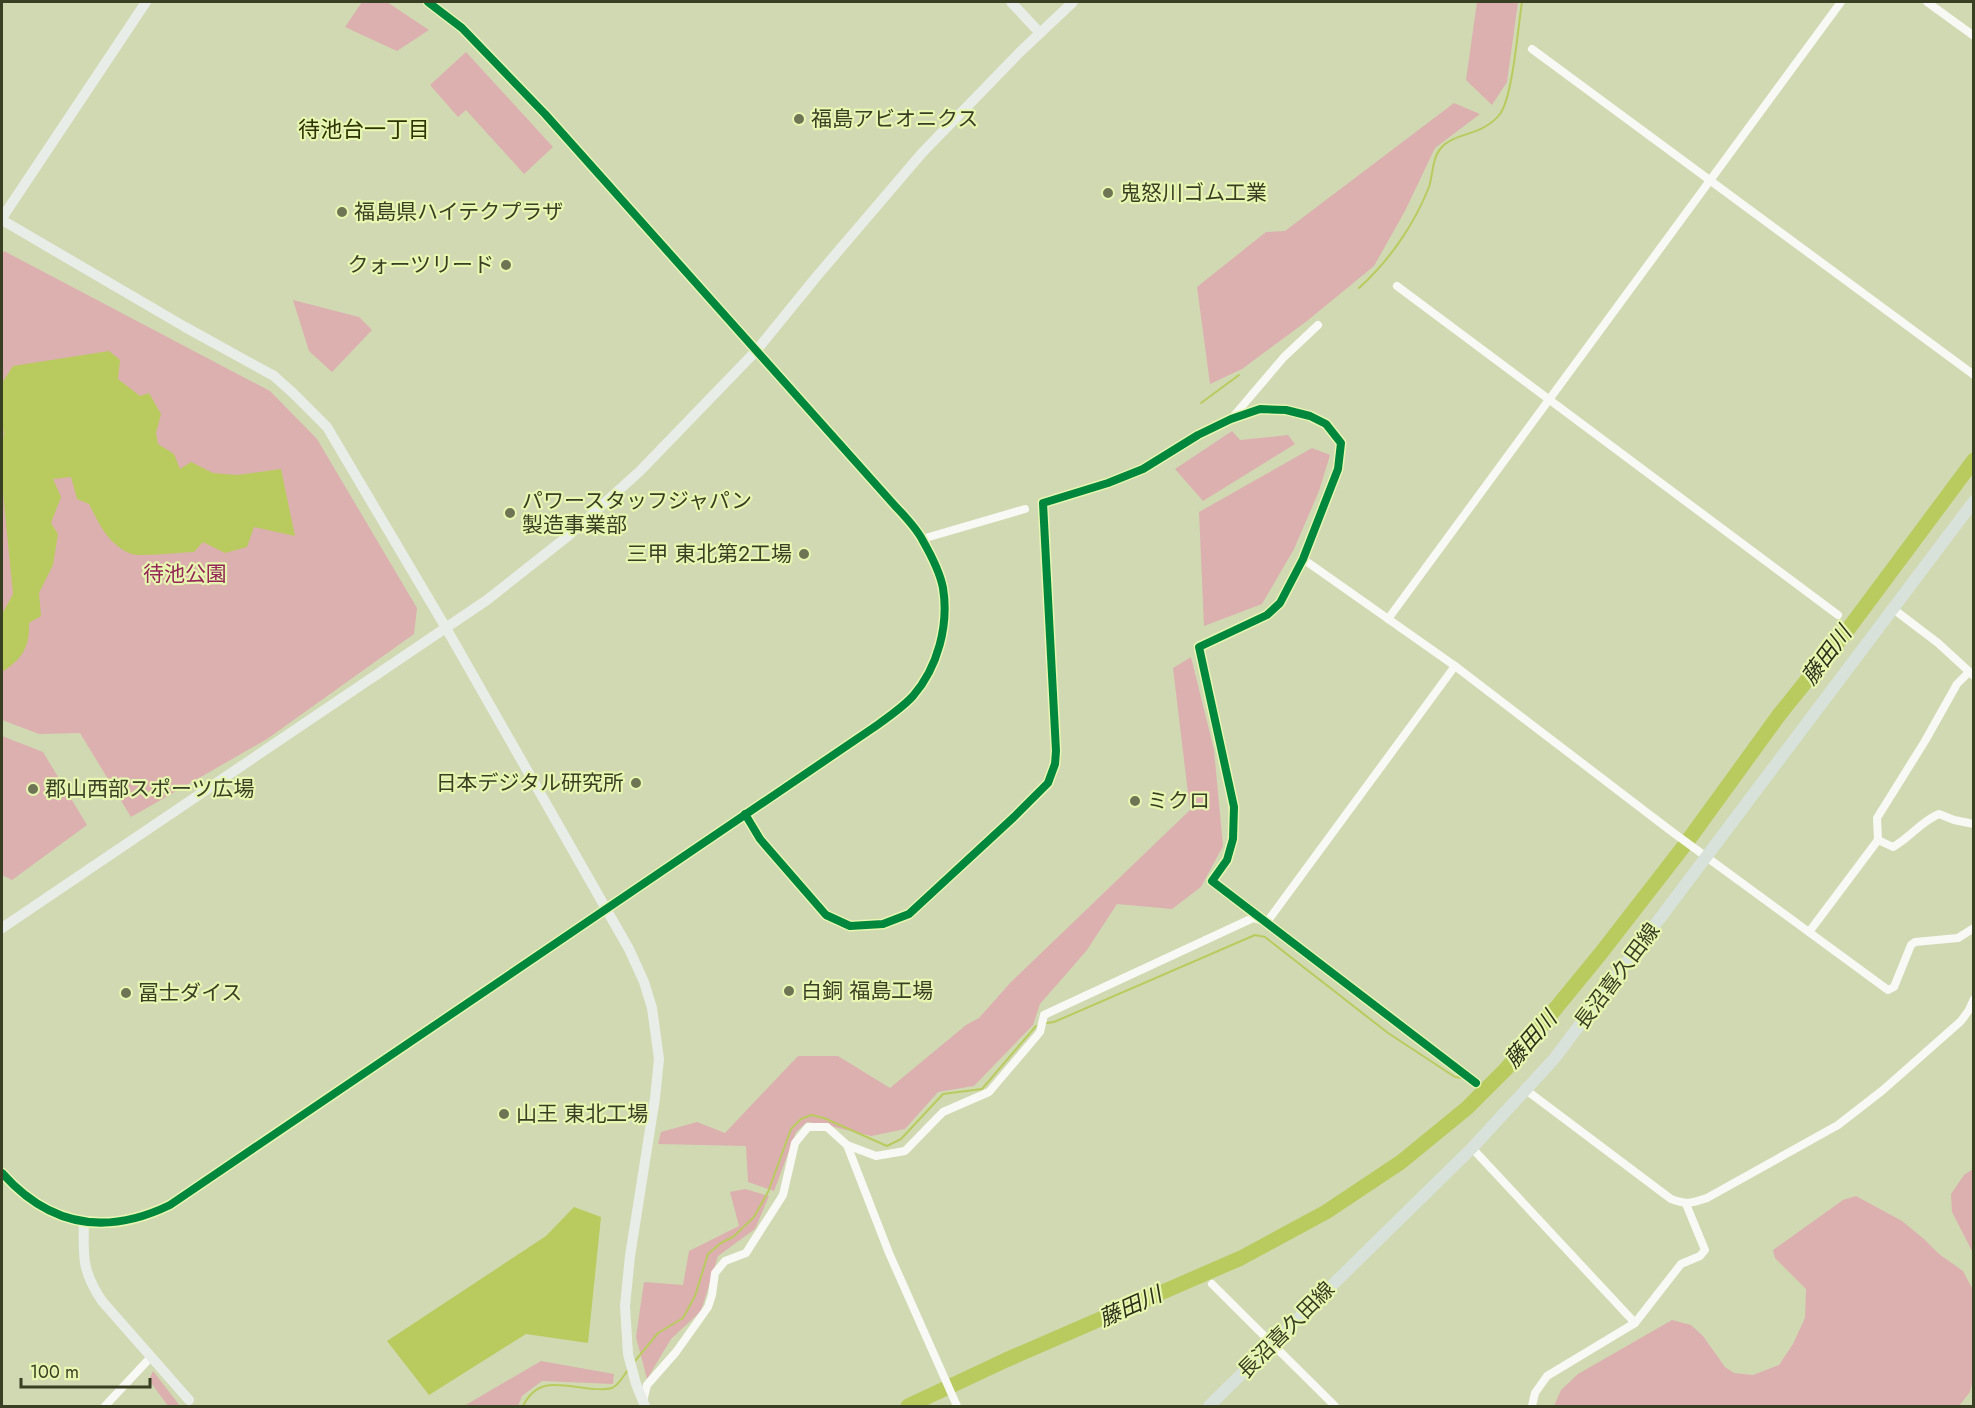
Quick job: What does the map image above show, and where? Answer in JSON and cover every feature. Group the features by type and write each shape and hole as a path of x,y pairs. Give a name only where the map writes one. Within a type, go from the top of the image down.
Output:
{"main road":[{"name":"長沼喜久田線","path":"1209,1407 1472,1148 1526,1090 1574,1033 1704,854 1974,501"}],"street":[{"path":"146,2 2,219 185,327 274,376 327,427 446,628 629,949 644,982 652,1008 659,1059 630,1256 625,1306 625,1330 630,1361 644,1404"},
{"path":"2,1173 35,1204 58,1215 99,1224 116,1223 150,1215 170,1205 894,712 913,696 937,654 943,632 945,609 943,586 922,539 545,114 462,28 428,2"},
{"path":"1011,2 1040,33"},
{"path":"2,928 487,600 568,536 648,463 756,351 817,276 948,124 1073,2"},
{"path":"1388,619 1841,2"},
{"path":"1927,2 1974,36"},
{"path":"1532,49 1974,375"},
{"path":"1397,286 1838,615"},
{"path":"1231,419 1284,357 1318,325"},
{"path":"745,814 760,839 826,915 850,926 883,924 909,914 1048,783 1055,764 1043,503 1108,483 1143,469 1198,435 1231,419 1260,409 1286,410 1310,416 1326,424 1341,443 1338,469 1304,559 1280,603 1267,615 1199,647 1234,807 1233,839 1227,860 1212,881 1476,1083"},
{"path":"922,539 1025,509"},
{"path":"1304,559 1455,666 1676,834 1890,990 1894,987 1912,943 1939,938 1958,938 1974,928"},
{"path":"1809,932 1878,840 1877,818 1957,684 1971,674 1932,638 1892,608"},
{"path":"1267,922 1455,666"},
{"path":"1878,840 1893,847 1906,840 1927,819 1939,814 1974,824"},
{"path":"644,1404 647,1385 676,1352 708,1306 715,1273 725,1261 746,1253 783,1195 795,1143 808,1127 827,1127 847,1145 876,1156 905,1150 943,1112 989,1092 1040,1032 1044,1016 1253,918 1267,922"},
{"path":"1526,1090 1671,1199 1686,1204 1707,1198 1838,1125 1883,1090 1955,1027 1966,1016 1973,1004"},
{"path":"847,1145 889,1253 957,1407"},
{"path":"1472,1148 1635,1323"},
{"path":"1532,1407 1537,1389 1547,1376 1635,1323 1681,1264 1700,1256 1705,1250 1686,1204"},
{"path":"84,1221 83,1257 92,1285 102,1301 191,1403"},
{"path":"1212,1284 1335,1407"},
{"path":"105,1407 151,1357"}],"green space":[{"path":"362,2 387,2 429,30 397,51 345,27"},
{"path":"1477,2 1518,2 1507,82 1492,105 1466,80"},
{"path":"466,52 553,147 524,174 466,110 458,117 430,85"},
{"path":"1454,103 1480,114 1435,148 1405,211 1374,266 1307,321 1242,369 1210,384 1197,287 1266,232 1285,231"},
{"name":"待池公園","path":"4,251 270,391 317,439 417,608 414,634 267,739 131,817 80,733 39,734 2,720 2,255"},
{"path":"293,300 359,317 372,330 332,372 309,351"},
{"path":"1232,431 1240,440 1288,435 1295,444 1203,501 1175,469"},
{"path":"1312,448 1330,455 1319,491 1294,549 1262,604 1204,626 1199,512"},
{"path":"1191,657 1214,750 1223,846 1201,887 1172,909 1117,904 1087,950 1040,1004 1033,1025 974,1086 938,1092 905,1129 871,1136 807,1122 796,1132 774,1191 748,1182 746,1146 658,1144 661,1132 697,1122 725,1133 798,1056 838,1056 890,1088 966,1025 979,1018 1011,982 1190,810 1173,668"},
{"name":"郡山西部スポーツ広場","path":"2,736 43,752 87,825 12,880 2,875"},
{"path":"1973,1169 1973,1253 1952,1212 1951,1194 1964,1175"},
{"path":"745,1189 769,1196 755,1229 718,1256 701,1311 671,1339 647,1379 636,1337 644,1282 683,1285 689,1251 739,1226 730,1192"},
{"path":"1856,1196 1902,1221 1939,1254 1963,1271 1973,1290 1973,1379 1970,1392 1959,1406 1554,1406 1561,1390 1578,1374 1672,1320 1691,1325 1703,1336 1725,1367 1734,1373 1753,1375 1779,1365 1793,1344 1805,1318 1806,1289 1775,1258 1773,1250 1843,1200"},
{"path":"541,1361 614,1374 613,1384 542,1381 522,1396 518,1406 464,1406"},
{"path":"153,1371 180,1406 168,1406 149,1380"}],"shaded area":[{"path":"109,351 120,360 118,379 140,396 149,393 161,414 156,433 158,444 174,454 180,469 191,462 213,473 237,475 281,469 295,536 254,527 247,547 225,553 203,542 194,552 132,554 111,540 89,504 77,499 71,477 53,479 61,497 51,523 58,534 53,565 39,593 41,616 29,623 27,645 24,651 4,671 2,669 2,614 13,594 2,483 4,433 2,383 13,366"},
{"path":"574,1207 601,1217 588,1343 526,1334 429,1395 387,1341 546,1236"}],"waterway":[{"path":"1359,288 1390,254 1408,229 1429,187 1434,162 1441,148 1451,140 1486,126 1500,114 1505,105 1512,77 1522,2"},
{"path":"1201,403 1239,375"},
{"name":"藤田川","path":"908,1406 1006,1360 1241,1258 1326,1212 1401,1162 1467,1108 1533,1039 1601,953 1974,460"},
{"path":"1047,1023 1054,1022 1255,935 1265,937 1388,1033 1455,1077 1462,1078"},
{"path":"635,1361 658,1333 683,1318 695,1296 708,1254 733,1237 754,1217 768,1192 791,1129 801,1119 811,1115 824,1118 887,1146 901,1139 943,1094 982,1089 1036,1026"},
{"path":"523,1406 529,1396 545,1386 563,1385 610,1389 617,1385 628,1370"}],"cycle path":[{"path":"2,1173 20,1191 40,1205 59,1215 80,1221 101,1223 124,1221 170,1205 884,720 913,696 922,685 935,659 943,631 943,588 935,564 916,530 545,114 462,28 428,2"},
{"path":"745,814 760,839 826,915 850,926 883,924 909,914 1048,783 1055,764 1043,503 1108,483 1143,469 1198,435 1231,419 1260,409 1286,410 1310,416 1326,424 1341,443 1338,469 1303,559 1280,603 1267,615 1199,647 1234,807 1233,839 1227,860 1212,881 1476,1083"}],"place":[{"name":"福島アビオニクス","path":"799,119"},
{"name":"鬼怒川ゴム工業","path":"1108,193"},
{"name":"福島県ハイテクプラザ","path":"342,212"},
{"name":"クォーツリード","path":"506,265"},
{"name":"パワースタッフジャパン 製造事業部","path":"510,513"},
{"name":"三甲 東北第2工場","path":"804,554"},
{"name":"日本デジタル研究所","path":"636,783"},
{"name":"郡山西部スポーツ広場","path":"33,789"},
{"name":"ミクロ","path":"1135,801"},
{"name":"白銅 福島工場","path":"789,991"},
{"name":"冨士ダイス","path":"126,993"},
{"name":"山王 東北工場","path":"504,1114"}],"district":[{"name":"待池台一丁目","path":"364,129"}]}
